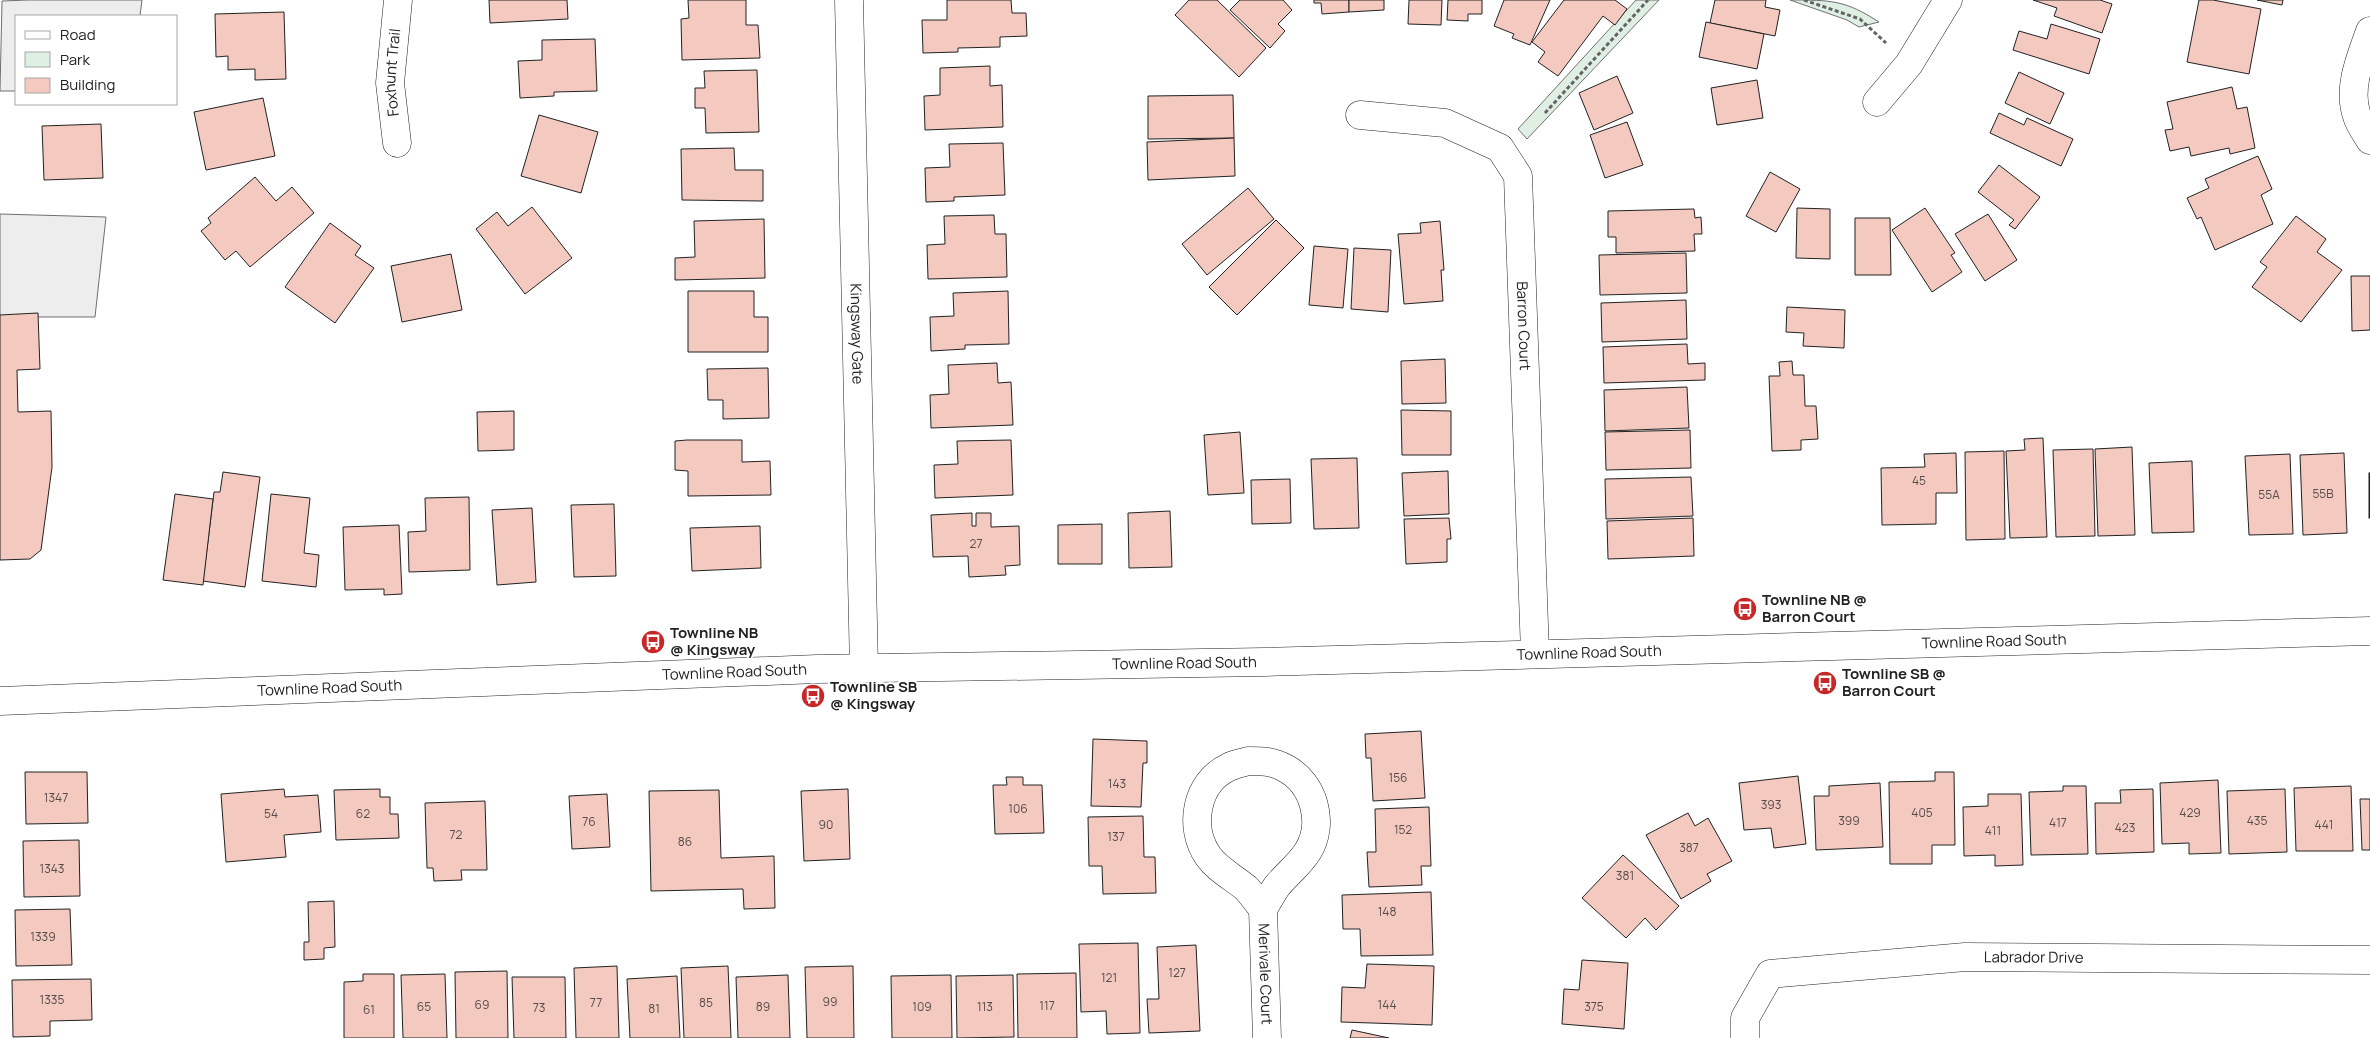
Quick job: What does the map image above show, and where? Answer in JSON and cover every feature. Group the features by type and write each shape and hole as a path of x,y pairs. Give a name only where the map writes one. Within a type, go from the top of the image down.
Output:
{"street":[{"name":"Foxhunt Trail","path":"397,143 390,83 398,0"},
{"name":"Kingsway Gate","path":"849,0 864,668"},
{"path":"1877,102 1909,64 1948,0"},
{"path":"2370,31 2356,71 2354,97 2356,116 2370,140"},
{"name":"Barron Court","path":"1360,115 1445,123 1500,148 1518,176 1535,653"},
{"name":"Townline Road South","path":"0,701 864,668 1254,662 2370,631"},
{"name":"Merivale Court","path":"1263,909 1247,890 1208,857 1199,838 1196,818 1201,797 1212,780 1228,767 1248,761 1268,761 1286,768 1301,780 1311,796 1316,814 1315,833 1308,851 1277,886 1263,909 1267,1038"},
{"name":"Labrador Drive","path":"1745,1038 1745,1018 1770,974 1965,957 2370,960"}],"path":[{"path":"1545,112 1648,0"},
{"path":"1804,0 1860,19 1909,64"}],"green space":[{"path":"1636,0 1659,0 1527,139 1518,129"},
{"path":"1790,0 1816,0 1847,5 1879,22 1859,27 1847,20"}],"shaded area":[{"path":"142,0 140,15 15,15 15,91 0,91 2,1"},
{"path":"0,214 106,217 95,317 0,317"}],"building":[{"path":"489,0 567,0 568,19 490,23"},
{"path":"688,0 746,0 746,25 758,25 760,58 682,60 681,19 689,18"},
{"path":"947,0 1011,0 1012,13 1026,13 1027,36 1000,37 1000,47 958,48 958,52 923,53 922,20 947,20"},
{"path":"1189,0 1217,0 1266,48 1239,77 1175,15"},
{"path":"1240,0 1283,0 1292,10 1278,24 1285,31 1270,48 1230,10"},
{"path":"1314,0 1349,0 1349,12 1322,14 1321,3 1314,3"},
{"path":"1349,0 1384,0 1384,10 1349,12"},
{"path":"1409,0 1442,0 1441,25 1408,24"},
{"path":"1448,0 1482,0 1482,14 1468,14 1468,21 1447,20"},
{"path":"1504,0 1550,0 1530,45 1512,38 1514,34 1494,26"},
{"path":"1564,0 1615,0 1627,9 1615,25 1603,16 1558,76 1538,62 1545,52 1532,42"},
{"path":"1715,0 1766,0 1765,7 1780,10 1775,36 1710,23"},
{"path":"2033,0 2100,0 2112,4 2102,33 2054,16 2057,8"},
{"path":"2199,0 2213,0 2261,9 2249,74 2187,62"},
{"path":"2257,0 2283,0 2282,5"},
{"path":"284,12 286,79 255,80 255,69 228,70 228,56 216,57 215,14"},
{"path":"1706,22 1764,34 1757,69 1699,57"},
{"path":"2051,24 2100,39 2089,74 2013,50 2019,31 2047,39"},
{"path":"595,39 597,91 554,92 554,96 520,98 518,61 542,60 542,40"},
{"path":"990,66 990,86 1002,85 1003,127 925,130 924,96 940,95 940,68"},
{"path":"757,70 759,132 706,133 705,108 695,108 695,88 705,88 704,71"},
{"path":"2019,72 2064,93 2050,124 2005,103"},
{"path":"1617,76 1633,113 1594,130 1579,93"},
{"path":"1757,80 1763,118 1717,125 1711,88"},
{"path":"2232,87 2237,109 2247,107 2255,148 2230,154 2229,148 2191,156 2189,147 2170,151 2165,130 2173,129 2167,102"},
{"path":"1233,95 1234,138 1148,139 1148,96"},
{"path":"263,98 275,156 206,170 194,112"},
{"path":"1999,113 2024,125 2027,118 2073,139 2061,166 1990,133"},
{"path":"539,115 598,132 581,193 521,176"},
{"path":"1627,122 1643,165 1605,178 1590,135"},
{"path":"101,124 103,178 44,180 42,126"},
{"path":"1234,138 1235,176 1148,180 1147,142"},
{"path":"1003,143 1005,195 954,197 954,201 926,202 925,168 950,167 949,144"},
{"path":"734,148 735,170 763,170 763,201 682,200 681,149"},
{"path":"2258,156 2272,189 2261,195 2273,224 2215,250 2201,217 2197,219 2187,198 2209,188 2205,179"},
{"path":"1999,165 2040,197 2015,229 2009,225 2014,220 1978,192"},
{"path":"1770,172 1800,189 1776,232 1746,216"},
{"path":"255,177 276,201 292,187 314,213 250,267 236,251 225,260 201,231 211,223 208,218"},
{"path":"1248,188 1274,219 1207,275 1182,244"},
{"path":"532,207 572,258 525,294 476,229 497,212 508,226"},
{"path":"1797,208 1830,209 1830,259 1796,258"},
{"path":"1925,208 1955,253 1951,255 1962,272 1932,292 1892,230"},
{"path":"1694,209 1695,218 1701,217 1702,234 1694,234 1695,251 1616,253 1616,237 1608,237 1608,211"},
{"path":"1988,214 2017,260 1985,281 1955,234"},
{"path":"994,215 995,234 1006,234 1007,277 928,279 927,245 945,244 944,216"},
{"path":"2296,216 2326,239 2317,252 2342,270 2301,322 2252,287 2267,267 2260,262"},
{"path":"1855,218 1890,218 1891,275 1855,275"},
{"path":"764,219 765,278 675,280 675,258 695,257 694,221"},
{"path":"1276,220 1304,248 1237,315 1209,287"},
{"path":"1440,221 1444,270 1441,270 1443,301 1404,304 1398,234 1421,233 1420,223"},
{"path":"330,223 361,246 355,255 374,268 335,323 285,287"},
{"path":"1314,246 1348,249 1343,308 1309,305"},
{"path":"1354,248 1391,250 1388,312 1351,309"},
{"path":"1686,253 1687,293 1600,295 1599,255"},
{"path":"451,254 462,310 402,322 391,266"},
{"path":"2351,276 2370,276 2370,330 2352,331"},
{"path":"688,291 754,291 754,317 768,317 768,352 688,352"},
{"path":"1008,291 1009,344 965,345 965,349 931,351 930,317 954,316 953,293"},
{"path":"1686,300 1687,339 1602,342 1601,303"},
{"path":"1787,307 1845,310 1844,348 1803,346 1804,333 1786,332"},
{"path":"38,313 40,369 17,370 18,412 51,411 52,467 41,550 30,559 0,560 0,315"},
{"path":"1687,344 1688,364 1705,363 1705,380 1604,383 1603,347"},
{"path":"1445,359 1446,403 1402,404 1401,361"},
{"path":"1792,361 1793,375 1804,375 1805,406 1816,406 1818,439 1801,440 1801,450 1772,451 1769,376 1780,376 1779,362"},
{"path":"997,363 998,383 1011,382 1013,425 931,428 930,395 949,394 948,365"},
{"path":"768,368 769,418 723,419 723,400 708,400 707,369"},
{"path":"1687,387 1689,428 1605,431 1604,390"},
{"path":"1401,410 1451,411 1451,455 1402,455"},
{"path":"514,411 514,450 478,451 477,412"},
{"path":"1690,430 1691,468 1606,470 1605,432"},
{"path":"1240,432 1244,493 1208,495 1204,435"},
{"path":"2043,438 2047,537 2010,538 2006,451 2025,450 2024,439"},
{"path":"742,440 742,462 770,461 771,495 688,496 688,471 675,470 675,441"},
{"path":"1011,440 1013,495 935,498 934,465 958,464 957,441"},
{"path":"2132,447 2135,535 2098,536 2095,449"},
{"path":"2093,449 2095,536 2056,537 2053,450"},
{"path":"2004,451 2005,539 1966,540 1965,452"},
{"path":"1956,453 1957,493 1936,493 1936,524 1882,525 1881,468 1925,467 1924,454"},
{"path":"2344,453 2347,533 2303,535 2300,455"},
{"path":"2290,454 2293,534 2249,535 2245,456"},
{"path":"1357,458 1359,528 1314,529 1311,459"},
{"path":"2192,461 2194,532 2152,533 2149,463"},
{"path":"1448,471 1449,514 1404,516 1402,473"},
{"path":"223,472 260,477 245,587 203,581 214,492 220,492"},
{"path":"2370,473 2370,518 2369,518"},
{"path":"1691,477 1693,516 1606,519 1605,479"},
{"path":"1290,479 1291,523 1252,524 1251,480"},
{"path":"175,494 213,499 203,585 163,580"},
{"path":"271,494 310,498 304,553 319,555 316,587 262,581"},
{"path":"469,497 470,570 409,572 408,532 426,531 425,498"},
{"path":"614,504 616,576 574,577 571,505"},
{"path":"532,508 536,582 497,585 492,510"},
{"path":"1170,511 1172,567 1129,568 1128,513"},
{"path":"972,513 972,526 976,526 976,513 991,513 991,527 1019,526 1020,565 1005,566 1006,575 969,577 968,556 933,557 931,515"},
{"path":"1449,518 1451,539 1447,539 1447,562 1406,564 1404,519"},
{"path":"1693,518 1694,556 1608,559 1607,521"},
{"path":"1102,524 1102,564 1058,564 1058,525"},
{"path":"399,525 402,594 384,595 384,589 345,590 343,527"},
{"path":"760,526 761,568 692,571 690,528"},
{"path":"1421,731 1425,798 1373,801 1371,758 1366,758 1365,734"},
{"path":"1093,739 1147,741 1147,763 1143,763 1141,807 1091,806"},
{"path":"25,772 87,772 88,823 26,824"},
{"path":"1935,772 1954,772 1955,845 1932,845 1932,864 1890,864 1889,782 1935,781"},
{"path":"1798,776 1806,844 1774,848 1771,828 1744,830 1739,783"},
{"path":"1006,777 1023,777 1023,785 1042,785 1044,833 995,834 993,785 1007,785"},
{"path":"2218,780 2221,853 2189,854 2189,843 2162,844 2160,783"},
{"path":"1880,783 1883,847 1816,850 1814,796 1829,796 1829,786"},
{"path":"2063,786 2086,786 2088,854 2031,855 2029,792 2063,791"},
{"path":"2351,786 2353,851 2296,851 2294,788"},
{"path":"284,789 285,797 318,795 321,832 284,835 286,857 226,862 221,794"},
{"path":"380,789 380,797 390,797 390,814 398,814 399,838 336,840 334,790"},
{"path":"848,789 850,859 804,861 801,791"},
{"path":"2153,789 2154,852 2096,854 2095,803 2121,803 2120,790"},
{"path":"2285,789 2287,852 2229,854 2227,791"},
{"path":"719,790 721,858 774,856 775,908 744,909 743,889 651,891 649,791"},
{"path":"607,794 610,847 572,849 569,796"},
{"path":"1988,794 2021,794 2023,865 1995,866 1995,855 1964,856 1963,807 1988,806"},
{"path":"2360,799 2370,799 2370,850 2362,850"},
{"path":"485,801 487,870 461,870 462,880 434,881 433,868 427,868 425,803"},
{"path":"1429,807 1431,866 1421,866 1422,885 1369,887 1367,852 1376,852 1375,809"},
{"path":"1688,813 1695,826 1708,818 1732,861 1707,874 1711,881 1681,899 1646,835"},
{"path":"1143,816 1144,857 1155,857 1156,893 1103,894 1102,866 1089,866 1088,817"},
{"path":"79,840 80,896 24,897 23,841"},
{"path":"1623,855 1679,906 1656,930 1645,918 1626,938 1582,898"},
{"path":"1431,892 1433,955 1361,956 1360,929 1343,929 1342,895"},
{"path":"334,901 335,947 324,948 324,959 304,960 304,942 309,942 308,902"},
{"path":"70,909 72,965 16,966 15,910"},
{"path":"1138,943 1140,1033 1107,1034 1106,1011 1081,1012 1079,944"},
{"path":"1196,945 1200,1031 1149,1033 1147,999 1159,999 1157,947"},
{"path":"1582,960 1628,963 1624,1029 1562,1024 1564,989 1579,990"},
{"path":"1367,964 1434,966 1432,1025 1341,1022 1342,987 1365,988"},
{"path":"617,966 619,1038 576,1038 574,968"},
{"path":"728,966 731,1038 684,1038 681,968"},
{"path":"853,966 854,1038 807,1038 805,967"},
{"path":"507,971 508,1038 456,1038 455,972"},
{"path":"1076,973 1077,1038 1018,1038 1017,974"},
{"path":"363,974 394,974 394,1038 344,1038 344,982 363,981"},
{"path":"445,974 447,1038 403,1038 401,975"},
{"path":"788,975 790,1038 738,1038 736,977"},
{"path":"951,975 952,1038 892,1038 891,976"},
{"path":"1013,975 1014,1037 957,1038 956,976"},
{"path":"677,976 680,1038 630,1038 627,979"},
{"path":"512,977 565,977 566,1038 514,1038"},
{"path":"91,979 92,1020 50,1021 50,1036 13,1037 12,980"},
{"path":"1352,1030 1389,1038 1350,1038"}],"place":[{"name":"Townline NB @ Barron Court","path":"1745,609"},
{"name":"Townline NB @ Kingsway","path":"653,642"},
{"name":"Townline SB @ Barron Court","path":"1825,683"},
{"name":"Townline SB @ Kingsway","path":"813,696"}]}
